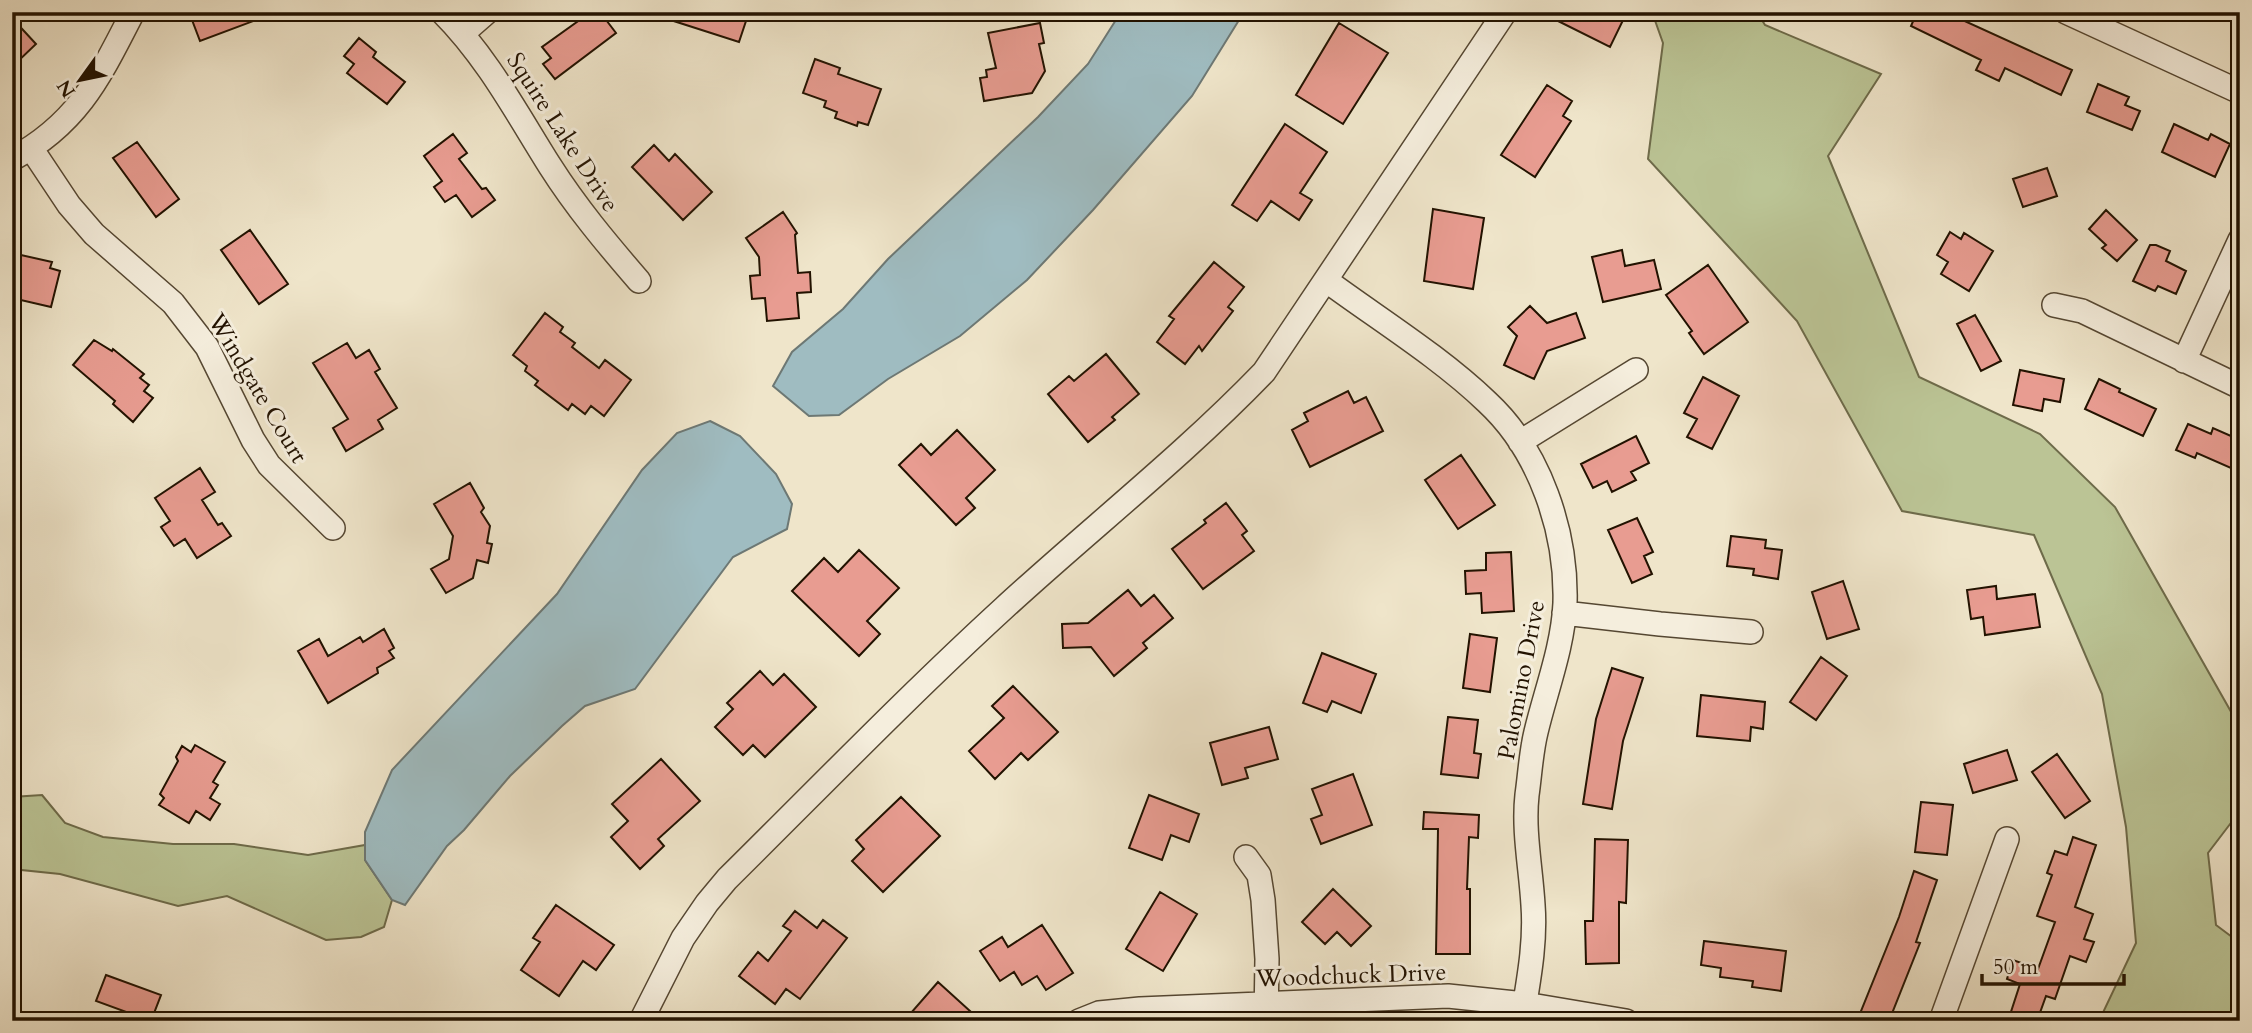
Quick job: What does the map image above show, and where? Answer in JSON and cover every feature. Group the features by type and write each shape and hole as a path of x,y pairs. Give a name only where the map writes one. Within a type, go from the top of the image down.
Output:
{"street":[{"path":"22,153 77,109 108,60 133,12"},
{"name":"Squire Lake Drive","path":"442,12 482,57 552,169 600,236 639,281"},
{"path":"463,33 487,12"},
{"path":"641,1021 683,937 727,879 966,643 1229,409 1264,372 1505,12"},
{"path":"2066,12 2240,92"},
{"name":"Windgate Court","path":"22,153 94,234 173,303 206,347 253,440 269,465 333,528"},
{"path":"2184,362 2240,240"},
{"name":"Palomino Drive","path":"1327,281 1445,367 1488,402 1520,442 1543,484 1560,536 1564,613 1535,735 1527,799 1528,866 1533,928 1524,1013"},
{"path":"2054,305 2082,311 2240,387"},
{"path":"1520,442 1636,370"},
{"path":"1564,613 1751,632"},
{"path":"1941,1021 2007,839"},
{"path":"1246,857 1259,875 1263,900 1267,959 1266,1012"},
{"name":"Woodchuck Drive","path":"1079,1021 1099,1013 1140,1009 1266,1012 1448,996 1524,1013 1626,1021"}],"green space":[{"path":"1652,12 1757,12 1765,25 1881,74 1828,156 1919,377 2040,434 2115,507 2238,724 2240,722 2240,811 2208,853 2216,925 2240,943 2240,1021 2099,1021 2136,943 2126,827 2102,694 2034,535 1902,511 1797,321 1648,159 1663,43"},
{"path":"42,795 65,823 103,837 173,844 234,844 308,855 365,845 365,860 392,900 384,927 361,937 326,940 227,896 178,906 60,874 12,869 12,797"}],"water":[{"path":"1121,12 1244,12 1192,96 1093,210 1027,280 960,336 888,379 839,415 809,416 773,386 792,352 843,309 888,259 1038,117 1088,64"},
{"path":"710,421 740,436 776,474 792,504 787,529 733,557 635,689 585,706 510,776 447,846 405,905 392,900 365,860 365,832 392,770 557,594 642,470 677,433"}],"building":[{"path":"189,12 271,12 272,14 200,41"},
{"path":"576,12 600,12 616,33 555,79 543,64 551,58 542,47 581,19"},
{"path":"656,12 749,12 739,42 655,15"},
{"path":"1540,12 1627,12 1610,47"},
{"path":"1917,12 1945,12 2072,70 2061,95 2005,68 1999,81 1976,70 1981,60 1911,26"},
{"path":"12,18 36,44 12,67"},
{"path":"1040,23 1044,43 1039,44 1045,71 1032,93 984,101 980,78 987,77 986,70 996,68 988,33"},
{"path":"1339,23 1388,53 1343,124 1296,95"},
{"path":"359,38 376,52 373,57 405,82 387,104 347,73 354,64 344,56"},
{"path":"815,59 840,68 838,74 881,89 868,125 858,122 857,126 835,118 837,112 824,107 826,101 803,93"},
{"path":"2098,84 2129,97 2125,105 2140,111 2132,130 2087,112"},
{"path":"1547,85 1572,101 1563,116 1571,121 1535,177 1501,155"},
{"path":"1285,124 1327,152 1300,193 1312,200 1299,220 1271,201 1257,221 1232,205"},
{"path":"2174,124 2208,140 2211,134 2230,144 2215,177 2162,152"},
{"path":"453,134 467,153 459,159 482,189 486,188 495,200 472,217 456,195 445,202 434,187 442,181 424,156"},
{"path":"137,142 179,199 156,217 113,158"},
{"path":"654,145 669,161 675,154 712,192 683,220 632,167"},
{"path":"2047,168 2057,196 2023,207 2013,179"},
{"path":"1433,209 1484,218 1473,289 1424,281"},
{"path":"2106,210 2137,240 2117,261 2102,248 2106,245 2089,229"},
{"path":"783,212 797,233 798,273 810,272 811,292 797,293 799,318 767,321 765,298 752,299 750,276 760,275 759,257 746,238"},
{"path":"250,230 288,284 259,304 221,250"},
{"path":"1950,232 1961,239 1964,233 1993,251 1969,291 1941,274 1948,262 1937,255"},
{"path":"2150,245 2170,251 2166,261 2186,271 2176,294 2158,286 2155,291 2133,281"},
{"path":"1622,250 1625,266 1654,260 1661,289 1603,302 1592,257"},
{"path":"12,253 52,262 50,268 60,271 51,307 12,298"},
{"path":"1214,262 1244,287 1228,307 1233,311 1202,351 1199,346 1185,364 1157,342 1174,319 1169,316"},
{"path":"1708,265 1748,322 1704,354 1689,333 1692,331 1666,295"},
{"path":"1530,306 1547,323 1576,313 1585,338 1547,351 1534,379 1504,365 1517,336 1508,327"},
{"path":"545,313 563,327 560,332 575,343 572,347 599,368 605,360 631,380 604,416 591,406 585,414 572,404 568,410 535,385 538,381 525,371 527,366 513,355"},
{"path":"1975,315 2001,361 1981,371 1957,324"},
{"path":"94,340 112,351 113,349 144,374 140,378 149,385 144,391 153,398 133,422 113,404 115,401 73,365"},
{"path":"347,343 356,358 369,350 380,369 375,372 397,408 378,420 383,429 346,451 333,428 348,419 313,363"},
{"path":"1106,354 1139,394 1112,417 1115,420 1088,442 1048,394 1069,376 1074,381"},
{"path":"2020,370 2064,379 2060,402 2044,399 2042,411 2013,405"},
{"path":"1703,377 1739,396 1712,449 1687,437 1697,419 1684,413"},
{"path":"2099,379 2120,389 2119,392 2156,409 2143,436 2085,409"},
{"path":"1348,391 1354,403 1366,397 1383,431 1310,467 1292,430 1308,421 1304,413"},
{"path":"2188,424 2211,434 2213,428 2240,440 2240,472 2197,453 2195,458 2176,450"},
{"path":"957,430 995,470 966,498 975,508 956,525 899,465 921,444 931,455"},
{"path":"1636,436 1649,463 1631,472 1636,480 1612,492 1607,481 1593,488 1581,464"},
{"path":"1461,455 1495,505 1458,529 1425,480"},
{"path":"200,468 215,492 202,500 218,525 222,523 231,536 197,558 185,539 174,546 161,527 170,521 155,498"},
{"path":"470,483 484,508 481,512 490,526 487,543 492,544 488,563 477,560 473,578 446,593 431,569 449,559 453,536 434,504"},
{"path":"1226,503 1247,531 1242,535 1254,551 1203,589 1172,549 1206,523 1204,520"},
{"path":"1637,518 1653,552 1644,556 1652,574 1632,583 1608,530"},
{"path":"1731,536 1766,540 1765,548 1782,550 1778,579 1753,575 1754,569 1727,566"},
{"path":"859,550 899,588 867,621 880,634 859,656 792,591 824,558 838,572"},
{"path":"1511,552 1514,611 1482,613 1481,593 1466,594 1465,571 1486,570 1486,553"},
{"path":"1843,581 1859,629 1827,639 1812,592"},
{"path":"1996,586 1997,599 2035,594 2040,627 1985,635 1983,617 1971,619 1967,590"},
{"path":"1128,590 1141,606 1154,595 1173,618 1143,643 1147,648 1114,676 1091,647 1063,648 1062,624 1088,623"},
{"path":"384,629 394,648 389,651 394,658 377,668 378,673 328,703 298,651 319,639 328,656 360,637 363,642"},
{"path":"1470,634 1497,638 1490,692 1463,688"},
{"path":"1322,653 1376,674 1361,713 1332,701 1327,712 1303,703"},
{"path":"1821,657 1847,676 1816,720 1790,702"},
{"path":"1612,668 1643,678 1623,741 1612,809 1583,804 1596,719"},
{"path":"760,671 773,685 784,674 816,707 765,757 753,745 743,755 715,727 733,709 727,703"},
{"path":"1013,686 1058,732 1028,760 1021,753 995,779 969,751 1004,718 992,706"},
{"path":"1701,695 1765,702 1763,729 1751,727 1750,741 1697,736"},
{"path":"1448,717 1478,720 1474,753 1481,754 1478,778 1441,774"},
{"path":"1269,727 1278,759 1245,768 1248,778 1222,785 1210,743"},
{"path":"195,745 225,762 213,782 218,785 210,798 220,804 210,820 196,811 189,823 159,805 164,798 160,794 178,761 176,757 182,746 191,752"},
{"path":"2007,750 2017,780 1973,793 1964,764"},
{"path":"2057,754 2090,801 2065,818 2032,772"},
{"path":"661,759 700,801 658,839 664,846 640,869 611,837 628,821 612,804"},
{"path":"1353,774 1372,825 1321,844 1311,819 1322,815 1312,789"},
{"path":"1149,795 1199,814 1189,842 1171,835 1162,860 1129,848"},
{"path":"901,797 940,836 883,892 852,861 864,849 856,840"},
{"path":"1921,802 1953,805 1947,855 1915,852"},
{"path":"1424,812 1479,815 1478,838 1469,837 1467,889 1470,889 1470,954 1436,954 1438,829 1423,829"},
{"path":"2073,837 2096,845 2075,907 2093,914 2084,939 2094,942 2086,962 2070,956 2055,999 2046,996 2037,1021 2008,1021 2020,984 2007,979 2013,960 2038,969 2055,922 2037,916 2052,875 2047,873 2055,851 2067,855"},
{"path":"1595,839 1628,840 1626,903 1619,902 1619,963 1586,964 1585,921 1593,921"},
{"path":"1914,871 1937,880 1916,942 1920,943 1889,1021 1857,1021 1899,917"},
{"path":"1333,889 1371,926 1351,946 1337,932 1325,944 1302,922"},
{"path":"1160,892 1197,914 1163,971 1126,949"},
{"path":"556,905 614,945 596,970 583,961 559,996 521,970 540,942 533,938"},
{"path":"795,911 817,928 823,920 847,938 800,999 786,989 775,1004 739,976 758,952 768,961 791,931 783,926"},
{"path":"1042,925 1073,973 1046,990 1037,976 1022,985 1014,972 1000,981 980,951 1002,937 1008,947"},
{"path":"1704,941 1786,951 1781,991 1752,987 1753,981 1720,977 1721,968 1701,965"},
{"path":"106,975 161,995 151,1021 96,1001"},
{"path":"938,982 981,1021 904,1021"}]}
